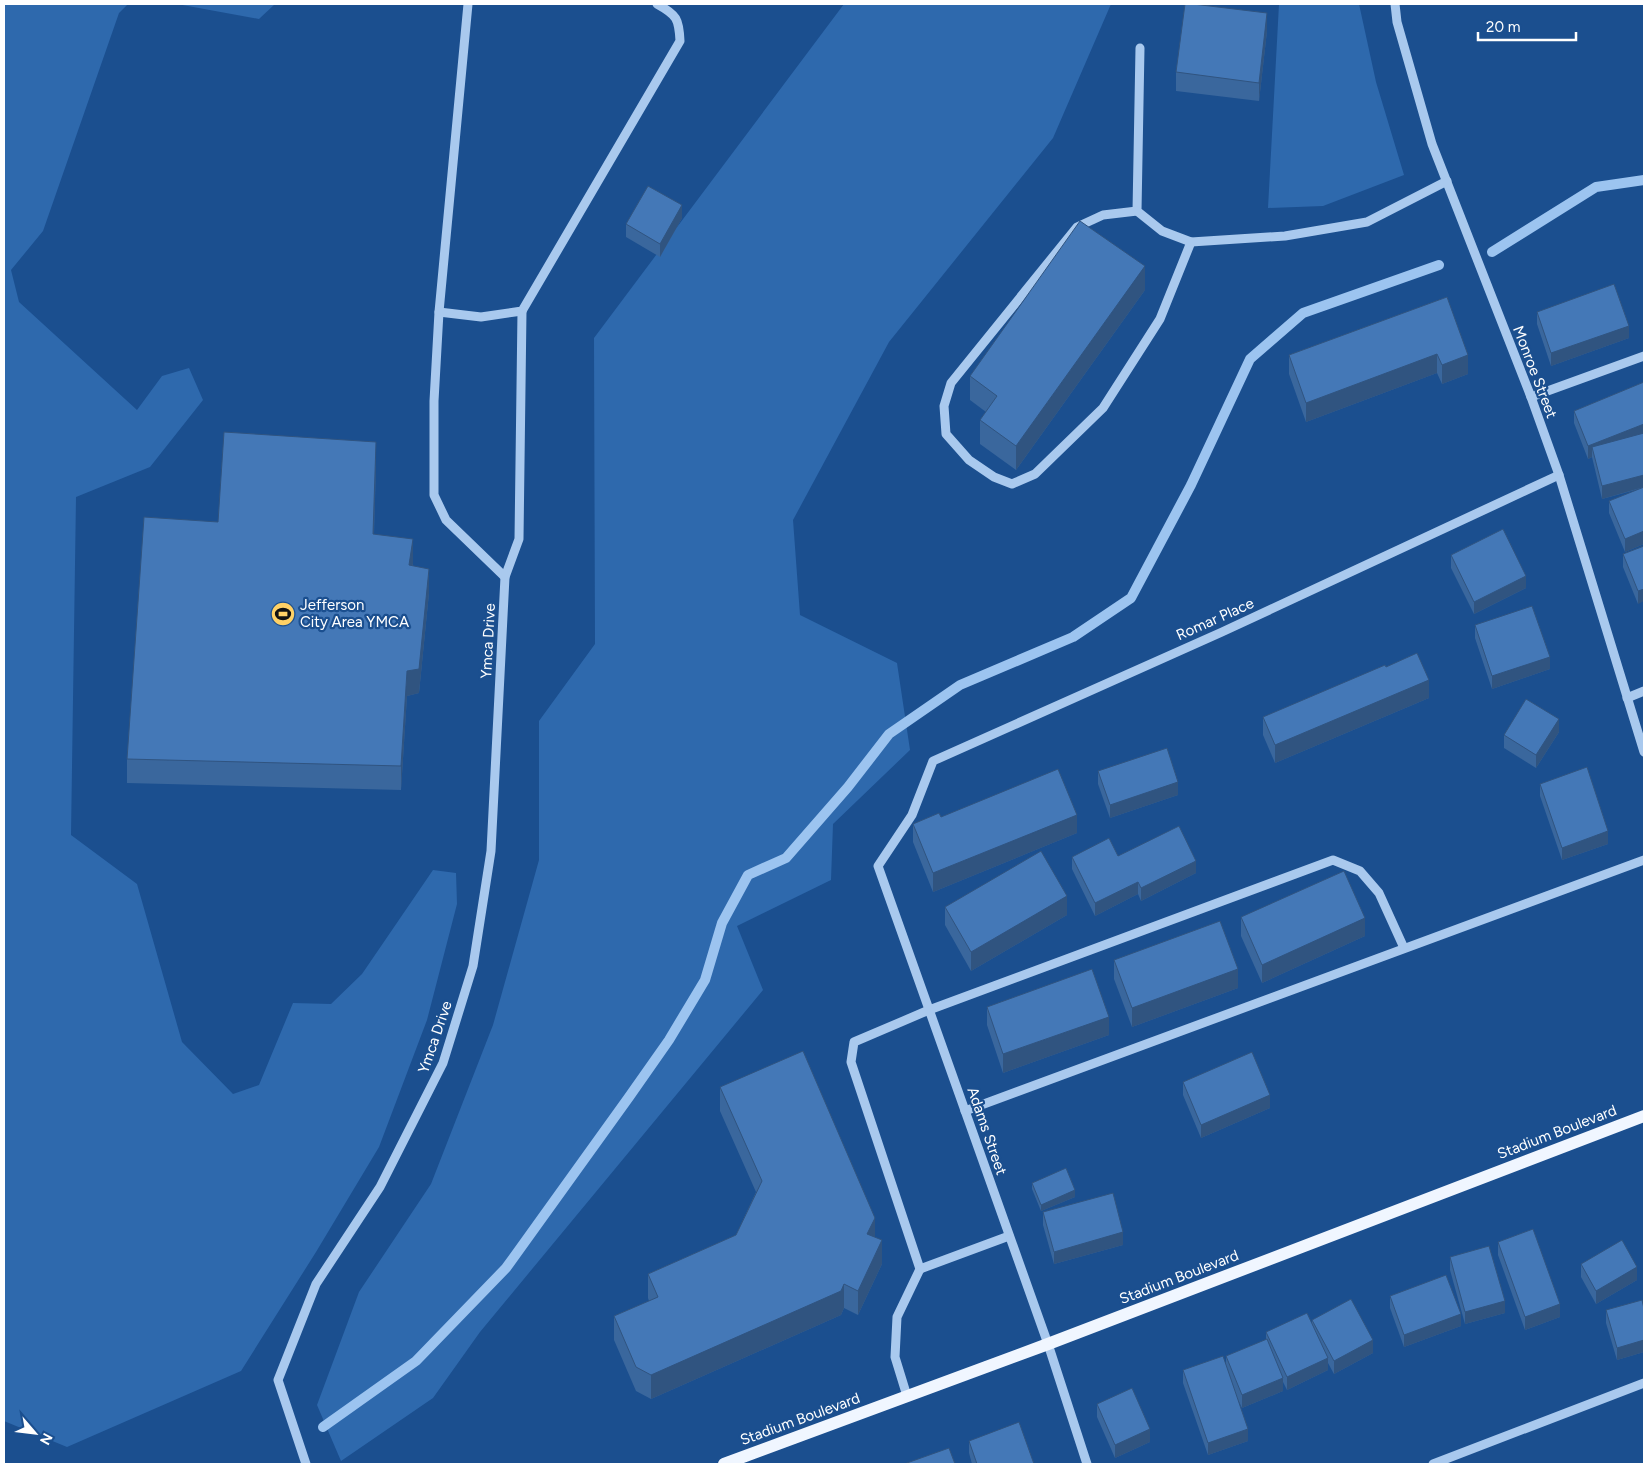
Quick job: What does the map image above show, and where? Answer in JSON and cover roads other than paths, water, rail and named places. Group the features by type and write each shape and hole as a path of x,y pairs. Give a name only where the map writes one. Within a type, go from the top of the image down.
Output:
{"main road":[{"name":"Stadium Boulevard","path":"724,1464 1048,1344 1644,1116"}],"street":[{"path":"468,4 438,312 434,401 434,495 446,520 505,577"},
{"path":"438,312 481,317 522,312 680,41 680,24 670,11 657,4"},
{"name":"Monroe Street","path":"1395,4 1397,22 1427,125 1446,181 1531,397 1559,475 1644,752"},
{"path":"1137,211 1140,48"},
{"path":"1191,242 1160,318 1103,408 1034,474 1012,484 994,477 969,460 946,434 944,406 951,383 1077,227 1103,216 1137,211 1162,231 1191,242 1285,236 1367,222 1446,181"},
{"name":"Ymca Drive","path":"306,1464 278,1380 316,1284 380,1187 443,1064 473,966 491,851 505,577 519,539 522,312"},
{"path":"1531,397 1644,356"},
{"name":"Romar Place","path":"912,815 933,761 1222,632 1559,475"},
{"path":"1627,698 1644,691"},
{"name":"Adams Street","path":"912,815 878,866 1048,1344 1087,1464"},
{"path":"907,1396 895,1356 897,1317 920,1269 851,1062 854,1042 929,1010 1333,860 1360,871 1379,893 1404,948"},
{"path":"965,1110 1644,860"},
{"path":"920,1269 1009,1236"},
{"path":"1433,1464 1644,1383"}],"waterway":[{"path":"1492,252 1596,187 1644,180"},
{"path":"323,1427 416,1361 506,1268 669,1040 705,980 722,923 748,875 786,858 848,787 889,734 960,685 1073,637 1131,598 1191,485 1250,359 1303,313 1439,265"}],"place":[{"name":"Jefferson City Area YMCA","path":"283,614"}]}
